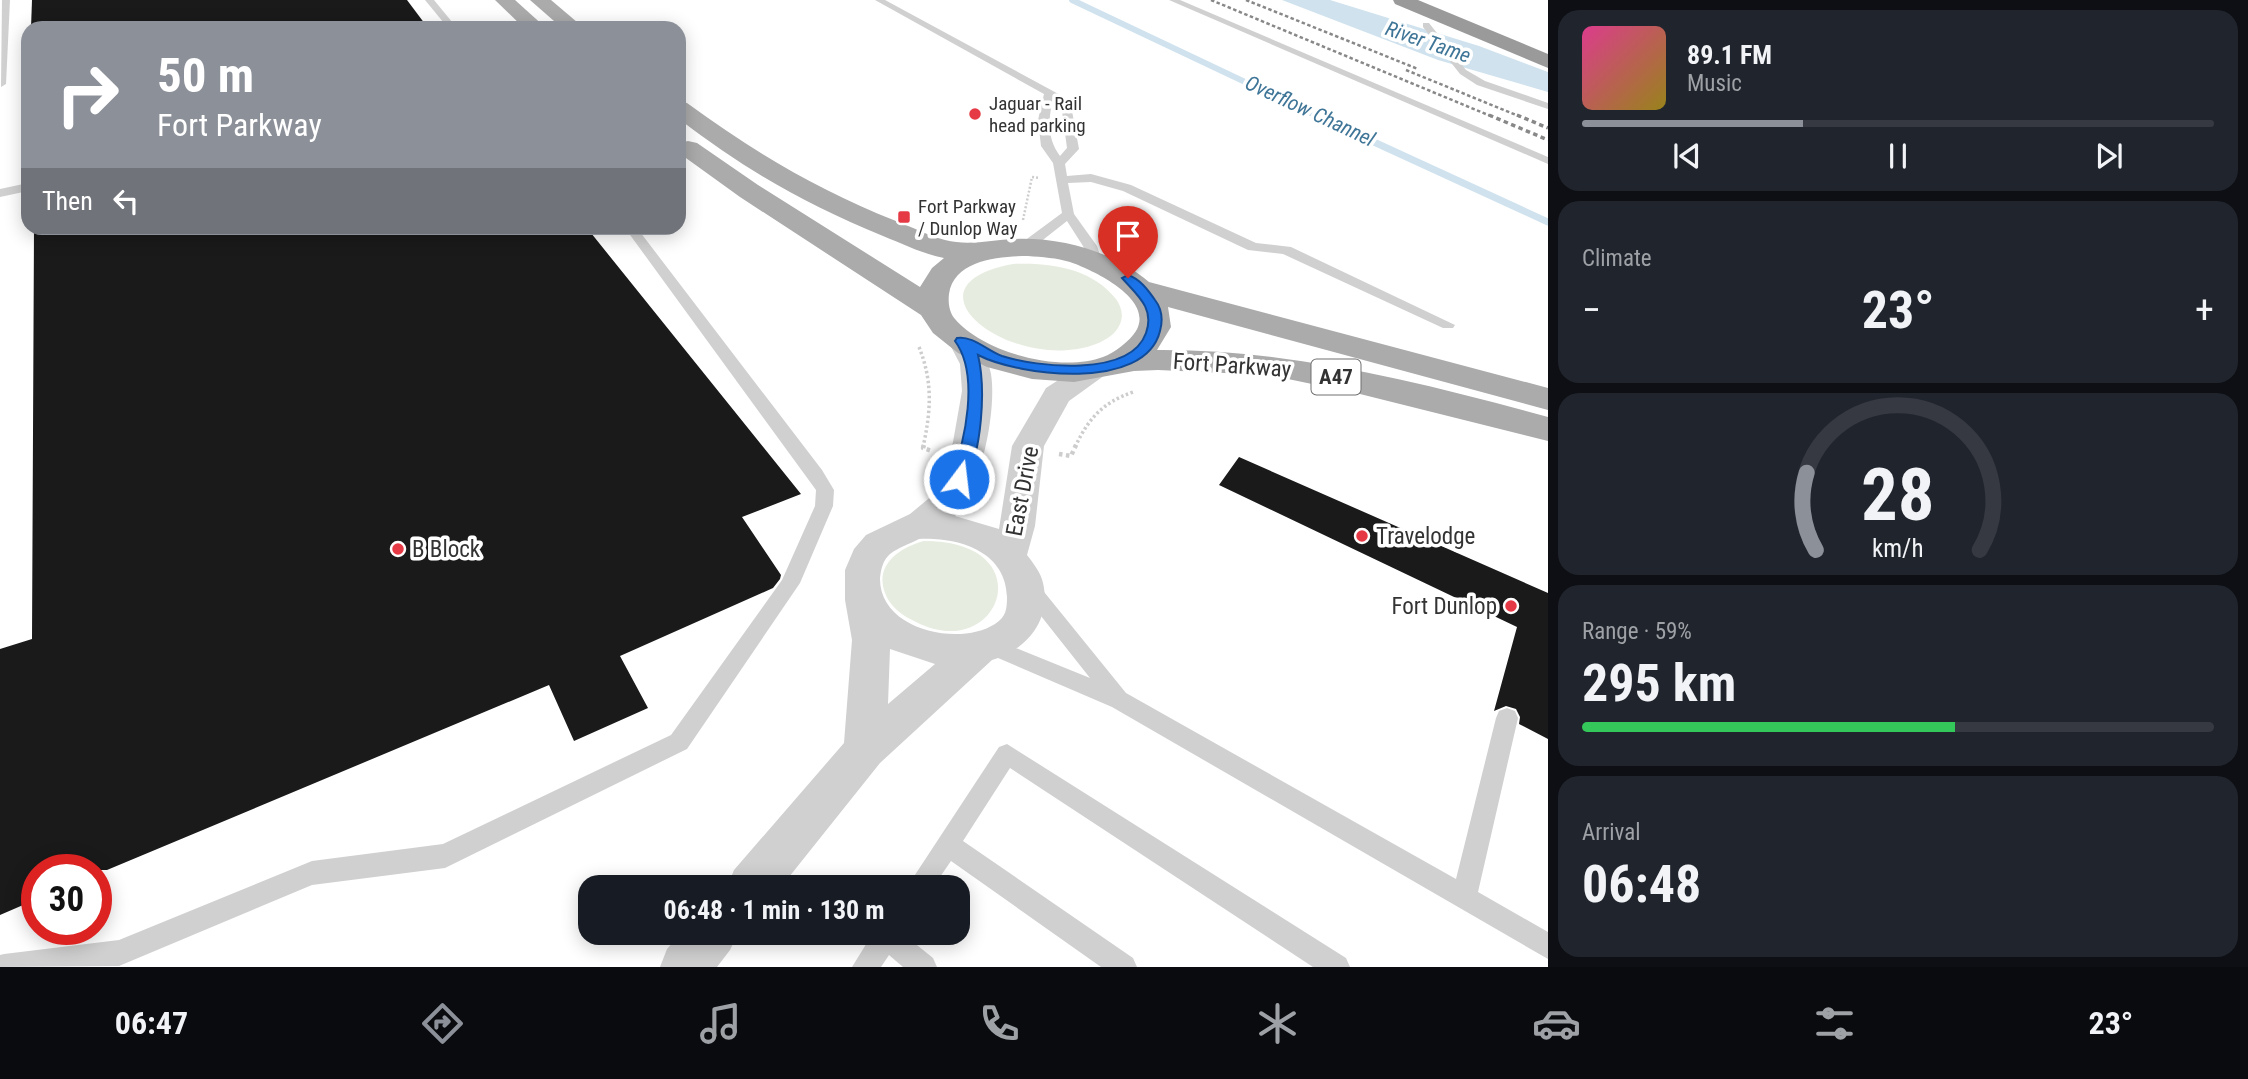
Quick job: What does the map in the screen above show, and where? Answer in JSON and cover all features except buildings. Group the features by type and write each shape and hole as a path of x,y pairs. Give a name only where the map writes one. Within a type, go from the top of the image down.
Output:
{"highway":[{"path":"1402,0 1548,62"},
{"path":"1443,0 1548,43"}],"main road":[{"path":"504,0 528,21"},
{"path":"539,0 565,21"},
{"name":"Fort Parkway","path":"686,113 730,146 800,189 839,208 943,249 986,251"},
{"name":"Fort Parkway","path":"686,147 749,191 935,310 950,331 962,341 995,358 1034,369 1065,371 1148,360 1235,362 1307,371 1548,429"},
{"name":"Fort Parkway","path":"935,310 933,296 943,273 961,260 1023,235 1113,269 1141,289 1233,317 1389,355 1548,399"},
{"name":"Fort Parkway","path":"1107,366 1140,351 1152,337 1156,321 1152,305 1141,289"}],"street":[{"path":"916,527 952,498 966,459 977,380 971,353 962,341"},
{"name":"East Drive","path":"1017,569 1018,526 1028,446 1057,395 1107,366"},
{"path":"761,875 865,750 984,648 1010,634 1023,619 1027,600 1017,569 976,534 956,527 916,527 899,532 872,550 862,578 872,640 865,750"},
{"path":"863,594 877,620 905,641 940,652 984,648"},
{"path":"685,967 703,945"}],"lane":[{"path":"1,78 6,0"},
{"path":"429,0 447,21"},
{"path":"879,0 1060,99 1067,111 1073,149 1059,163"},
{"path":"1173,0 1548,161"},
{"path":"1426,25 1463,72 1481,83 1548,106"},
{"path":"0,99 1,91"},
{"path":"1049,93 1044,120 1047,146 1059,163 1068,214 1090,246 1095,261"},
{"path":"1062,180 1091,178 1127,188 1254,247 1286,250 1448,325"},
{"path":"0,193 21,188"},
{"path":"1023,235 1068,214"},
{"path":"4,967 119,953 312,873 445,856 679,742 784,593 824,506 825,490 816,474 634,235"},
{"path":"1017,569 1120,700"},
{"path":"984,648 1120,700 1548,946"},
{"path":"1464,898 1507,718"},
{"path":"927,875 1007,754 1337,967"},
{"path":"947,844 1124,967"},
{"path":"865,967 881,945"},
{"path":"899,945 924,967"}],"path":[{"path":"1023,235 1032,177 1062,180"}],"shaded area":[{"path":"1013,264 1055,266 1095,280 1119,305 1122,317 1118,328 1096,344 1064,350 1032,348 1003,338 979,324 966,307 964,290 979,275"},
{"path":"924,541 962,546 986,560 997,578 997,598 987,615 970,627 945,631 916,622 906,617 887,598 883,583 886,565 899,552"}],"water":[{"name":"River Tame","path":"1282,0 1330,0 1479,46 1548,72 1548,92 1438,60"}],"waterway":[{"name":"Overflow Channel","path":"1072,0 1319,117"},
{"name":"Overflow Channel","path":"1315,115 1548,222"}],"railway":[{"path":"1211,0 1493,117"},
{"path":"1246,0 1418,69"},
{"path":"1406,70 1521,117"},
{"path":"1489,115 1548,140"},
{"path":"1517,115 1548,128"}],"place":[{"name":"Jaguar - Rail head parking","path":"975,114"},
{"name":"Fort Parkway / Dunlop Way","path":"904,217"},
{"name":"Travelodge","path":"1362,536"},
{"name":"B Block","path":"398,549"},
{"name":"Fort Dunlop","path":"1511,606"}],"route":[{"path":"959,479 966,459 977,380 971,353 962,341 995,358 1034,369 1075,371 1119,362 1140,351 1152,337 1156,321 1152,305 1141,289 1128,278"}]}
